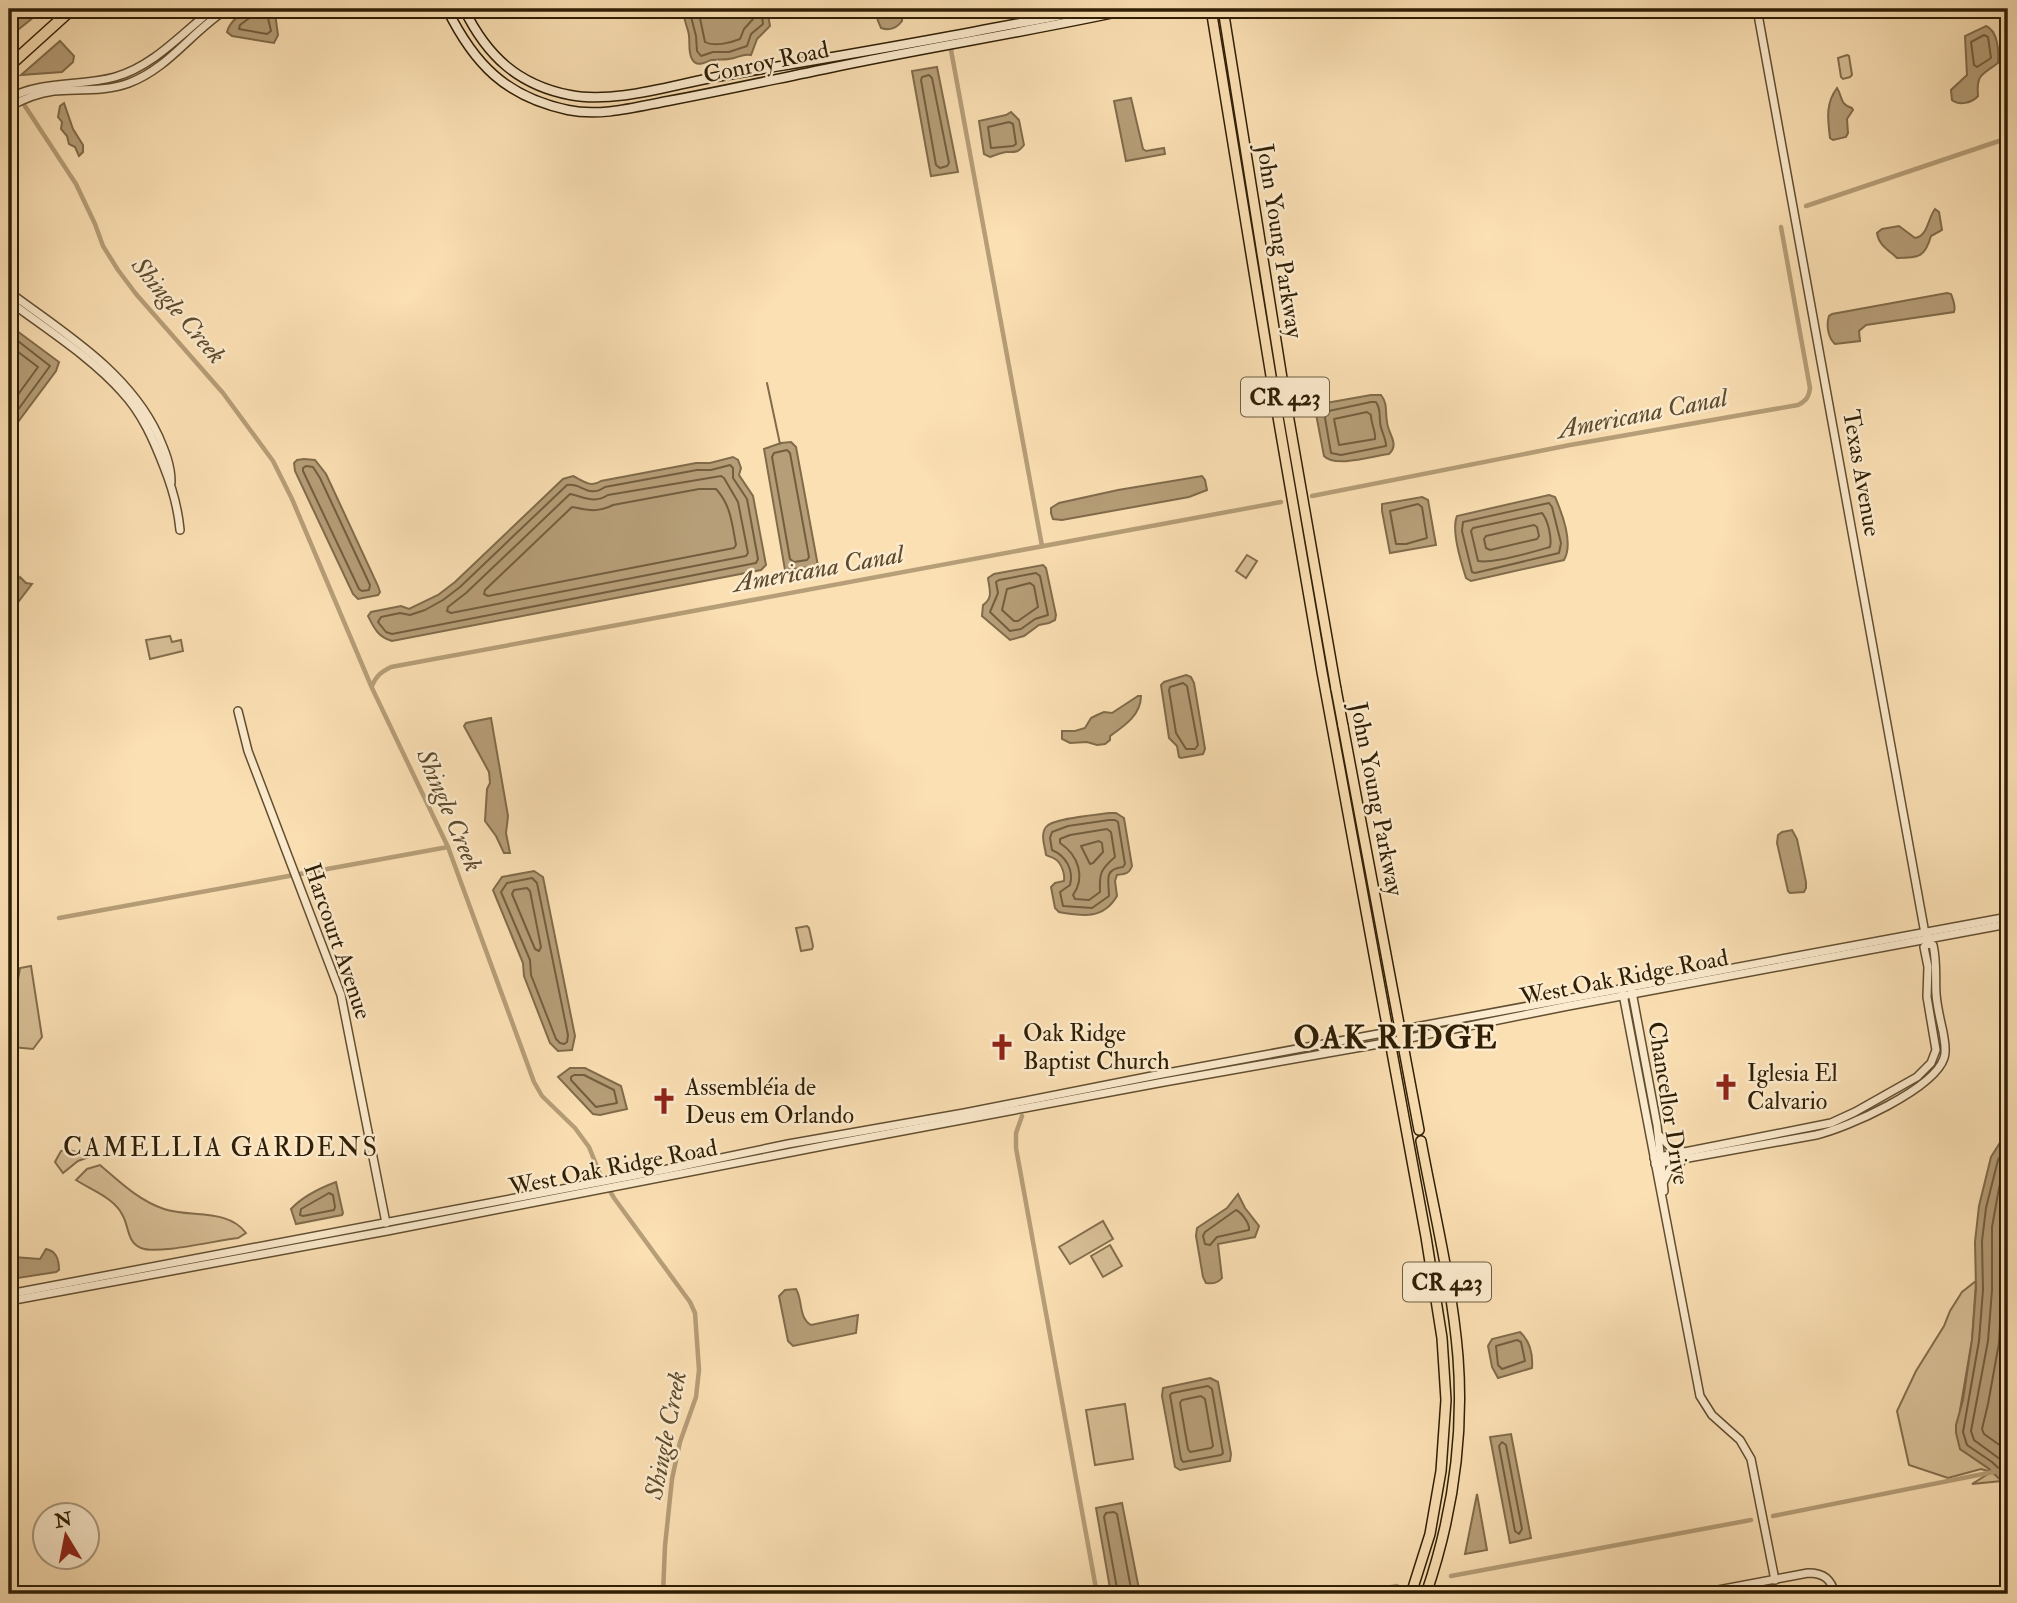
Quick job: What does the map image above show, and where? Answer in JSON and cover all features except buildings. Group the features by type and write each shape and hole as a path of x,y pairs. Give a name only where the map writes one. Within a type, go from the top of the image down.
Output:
{"highway":[{"path":"9,66 72,9"}],"main road":[{"name":"Conroy Road","path":"447,9 467,45 486,70 498,80 514,91 549,106 582,113 626,109 718,92 1133,9"},
{"name":"Conroy Road","path":"464,9 481,41 506,67 552,91 587,98 628,94 1092,9"},
{"name":"John Young Parkway","path":"1211,9 1322,672 1440,1323 1446,1400 1441,1471 1433,1519 1411,1594"},
{"name":"John Young Parkway","path":"1223,9 1285,397 1336,689 1454,1323 1459,1381 1457,1453 1444,1532 1426,1594"},
{"path":"1272,382 1285,397"},
{"path":"1322,672 1336,689"},
{"path":"1446,1400 1451,1414 1459,1424"},
{"path":"1445,1427 1453,1438 1457,1453"}],"street":[{"path":"10,103 48,85 111,78 133,71 213,9"},
{"path":"26,94 104,89 131,82 159,66 227,9"},
{"name":"Texas Avenue","path":"1658,1161 1828,1133 1860,1120 1930,1079 1941,1066 1946,1051 1936,995 1933,945 1927,939 1757,9"},
{"path":"9,292 123,382 142,406 157,433 171,471 171,486"},
{"path":"9,301 88,361 122,392 148,430 171,486 180,530"},
{"name":"Harcourt Avenue","path":"238,711 248,751 341,995 387,1231"},
{"name":"West Oak Ridge Road","path":"1632,992 1800,956 1927,939 2008,921"},
{"name":"West Oak Ridge Road","path":"1401,1035 1573,999 1787,966 1994,927 2008,921"},
{"path":"1787,966 1790,962 1799,960 1800,956"},
{"name":"Chancellor Drive","path":"1632,992 1657,1125 1658,1161 1668,1223 1700,1396 1712,1415 1740,1440 1751,1459 1774,1580"},
{"name":"West Oak Ridge Road","path":"9,1301 281,1242 559,1189 589,1187 796,1142 1084,1097 1227,1066 1517,1017 1623,993"},
{"name":"Chancellor Drive","path":"1623,993 1663,1185 1668,1223"},
{"path":"1517,1017 1525,1011 1573,999"},
{"name":"West Oak Ridge Road","path":"9,1294 228,1260 387,1231 579,1193 589,1187 614,1181 702,1169 884,1135 962,1116 964,1112 1146,1077 1227,1066"},
{"path":"1084,1097 1087,1093 1133,1084 1146,1077"},
{"path":"1657,1125 1661,1138 1671,1148 1689,1154"},
{"path":"759,1158 762,1154 783,1150 796,1142"},
{"path":"1663,1185 1670,1168 1689,1154"},
{"path":"702,1169 705,1164 728,1160 729,1156"},
{"path":"579,1193 579,1189 614,1181"},
{"path":"501,1209 510,1202 558,1193 559,1189"},
{"path":"228,1260 229,1255 278,1246 281,1242"},
{"path":"1697,1594 1818,1573 1826,1576 1832,1583 1835,1594"}],"shaded area":[{"path":"1847,55 1852,75 1843,79 1838,58"},
{"path":"1247,555 1257,561 1246,578 1236,571"},
{"path":"170,636 172,642 181,640 183,651 150,659 146,640"},
{"path":"807,926 813,946 812,949 801,951 796,928"},
{"path":"31,966 42,1037 33,1049 12,1047 9,1051 9,1009 15,996 20,968"},
{"path":"67,1149 89,1157 78,1161 63,1173 55,1162 61,1151"},
{"path":"100,1165 146,1201 174,1212 229,1220 246,1233 238,1238 160,1250 141,1248 133,1242 123,1216 114,1204 76,1180 87,1169"},
{"path":"1103,1221 1113,1239 1070,1264 1059,1247"},
{"path":"1110,1245 1122,1266 1103,1277 1091,1256"},
{"path":"1976,1281 1972,1340 1960,1410 1960,1449 2002,1481 1972,1484 1988,1474 1988,1471 1981,1469 1948,1478 1909,1465 1897,1411 1950,1311 1962,1292"},
{"path":"1125,1404 1133,1459 1095,1465 1086,1410"}],"water":[{"path":"9,9 44,9 9,37"},
{"path":"254,9 275,13 278,35 274,43 232,36 227,32 238,17"},
{"path":"684,9 767,9 770,26 757,39 751,55 699,64 694,62 690,53"},
{"path":"875,9 902,9 902,21 893,28 881,28"},
{"path":"1986,26 1995,37 1998,63 1979,79 1978,96 1965,103 1955,102 1952,100 1951,90 1967,75 1965,36"},
{"path":"60,41 74,56 73,62 62,72 21,75"},
{"path":"937,67 958,172 931,176 912,71"},
{"path":"1837,88 1843,102 1853,110 1847,119 1846,137 1833,140 1830,138 1828,112"},
{"path":"1131,98 1143,149 1146,151 1164,148 1165,154 1126,161 1114,101"},
{"path":"64,103 73,129 83,145 83,152 79,156 61,129 62,122 58,117 60,106"},
{"path":"1011,112 1019,120 1024,145 1016,152 1004,152 990,157 984,154 979,121"},
{"path":"1935,209 1939,212 1942,230 1931,236 1920,255 1897,258 1880,241 1877,233 1882,229 1899,226 1915,238 1919,237 1925,231"},
{"path":"1947,293 1953,298 1954,312 1866,325 1859,331 1860,341 1835,344 1829,335 1828,320 1832,314"},
{"path":"9,325 59,362 56,371 9,434"},
{"path":"1381,395 1385,402 1393,443 1389,454 1345,461 1324,456 1316,407"},
{"path":"791,442 796,447 818,566 785,570 764,449"},
{"path":"733,457 738,460 741,468 739,475 753,496 766,565 761,570 392,641 380,634 368,616 371,612 401,606 409,609 438,595 563,479 573,476 594,484"},
{"path":"304,459 315,460 326,474 378,586 378,595 358,599 353,594 295,471 294,463"},
{"path":"1202,476 1207,490 1189,497 1062,520 1053,519 1051,513 1051,508 1059,503"},
{"path":"1549,495 1555,497 1566,528 1568,545 1564,560 1471,581 1466,578 1456,538 1457,516"},
{"path":"1422,497 1428,500 1436,545 1390,553 1382,504"},
{"path":"1043,565 1046,568 1055,620 1010,640 982,616 983,605 990,596 988,578 994,574"},
{"path":"20,577 26,583 32,584 9,614 9,591"},
{"path":"1186,675 1191,677 1194,683 1205,749 1203,754 1181,758 1177,746 1169,738 1161,685"},
{"path":"1141,696 1140,703 1135,714 1110,736 1110,740 1105,744 1070,743 1062,739 1062,731 1085,728 1091,718 1104,712 1112,713"},
{"path":"491,718 508,816 506,833 510,853 504,853 485,821 489,772 464,726 466,723"},
{"path":"1116,813 1124,818 1131,869 1117,875 1117,896 1099,913 1084,915 1059,912 1055,908 1051,887 1064,881 1063,872 1057,861 1046,855 1044,830 1057,821"},
{"path":"1792,830 1797,839 1806,882 1804,892 1788,891 1777,843 1778,835"},
{"path":"534,871 543,877 575,1036 572,1050 558,1051 550,1043 524,976 523,963 493,890 502,877"},
{"path":"570,1068 585,1068 621,1086 627,1109 593,1114 558,1077"},
{"path":"2008,1130 2008,1487 1988,1468 1960,1449 1956,1425 1963,1400 1972,1340 1976,1289 1975,1242 1979,1206 1991,1157"},
{"path":"336,1182 342,1215 296,1224 291,1209 312,1193"},
{"path":"1238,1194 1259,1226 1255,1237 1218,1244 1222,1278 1215,1283 1206,1283 1196,1236 1197,1228 1227,1208"},
{"path":"46,1249 57,1256 59,1270 18,1278 14,1269 14,1257 40,1259"},
{"path":"796,1289 804,1318 811,1325 858,1315 856,1333 793,1346 788,1341 779,1296 785,1290"},
{"path":"1520,1332 1530,1348 1532,1368 1498,1378 1492,1367 1488,1346 1492,1339"},
{"path":"1210,1378 1218,1382 1230,1461 1180,1470 1175,1467 1162,1396 1163,1388"},
{"path":"1511,1434 1531,1538 1510,1543 1490,1437"},
{"path":"1477,1494 1487,1550 1465,1554"},
{"path":"1122,1503 1140,1594 1111,1594 1096,1508"}],"waterway":[{"path":"951,50 1042,546"},
{"name":"Shingle Creek","path":"9,87 21,100 76,184 103,246 118,270 223,393 273,461 292,499 372,688 448,847 534,1082 542,1096 575,1128 589,1147 614,1198 690,1302 695,1313 699,1370 696,1397 680,1442 672,1479 663,1594"},
{"path":"1806,206 2008,138"},
{"name":"Americana Canal","path":"1312,496 1570,445 1798,405 1807,398 1810,388 1781,227"},
{"path":"767,383 780,444"},
{"name":"Americana Canal","path":"372,686 379,675 391,667 1281,502"},
{"path":"59,918 448,847"},
{"path":"1022,1116 1016,1133 1016,1148 1097,1594"},
{"path":"1773,1516 2008,1469"},
{"path":"1451,1576 1751,1520"},
{"path":"1354,1594 1397,1586"}],"place":[{"name":"Oak Ridge Baptist Church","path":"1002,1047"},
{"name":"Iglesia El Calvario","path":"1726,1087"},
{"name":"Assembléia de Deus em Orlando","path":"664,1101"}],"district":[{"name":"OAK RIDGE","path":"1396,1037"},
{"name":"CAMELLIA GARDENS","path":"221,1147"}]}
